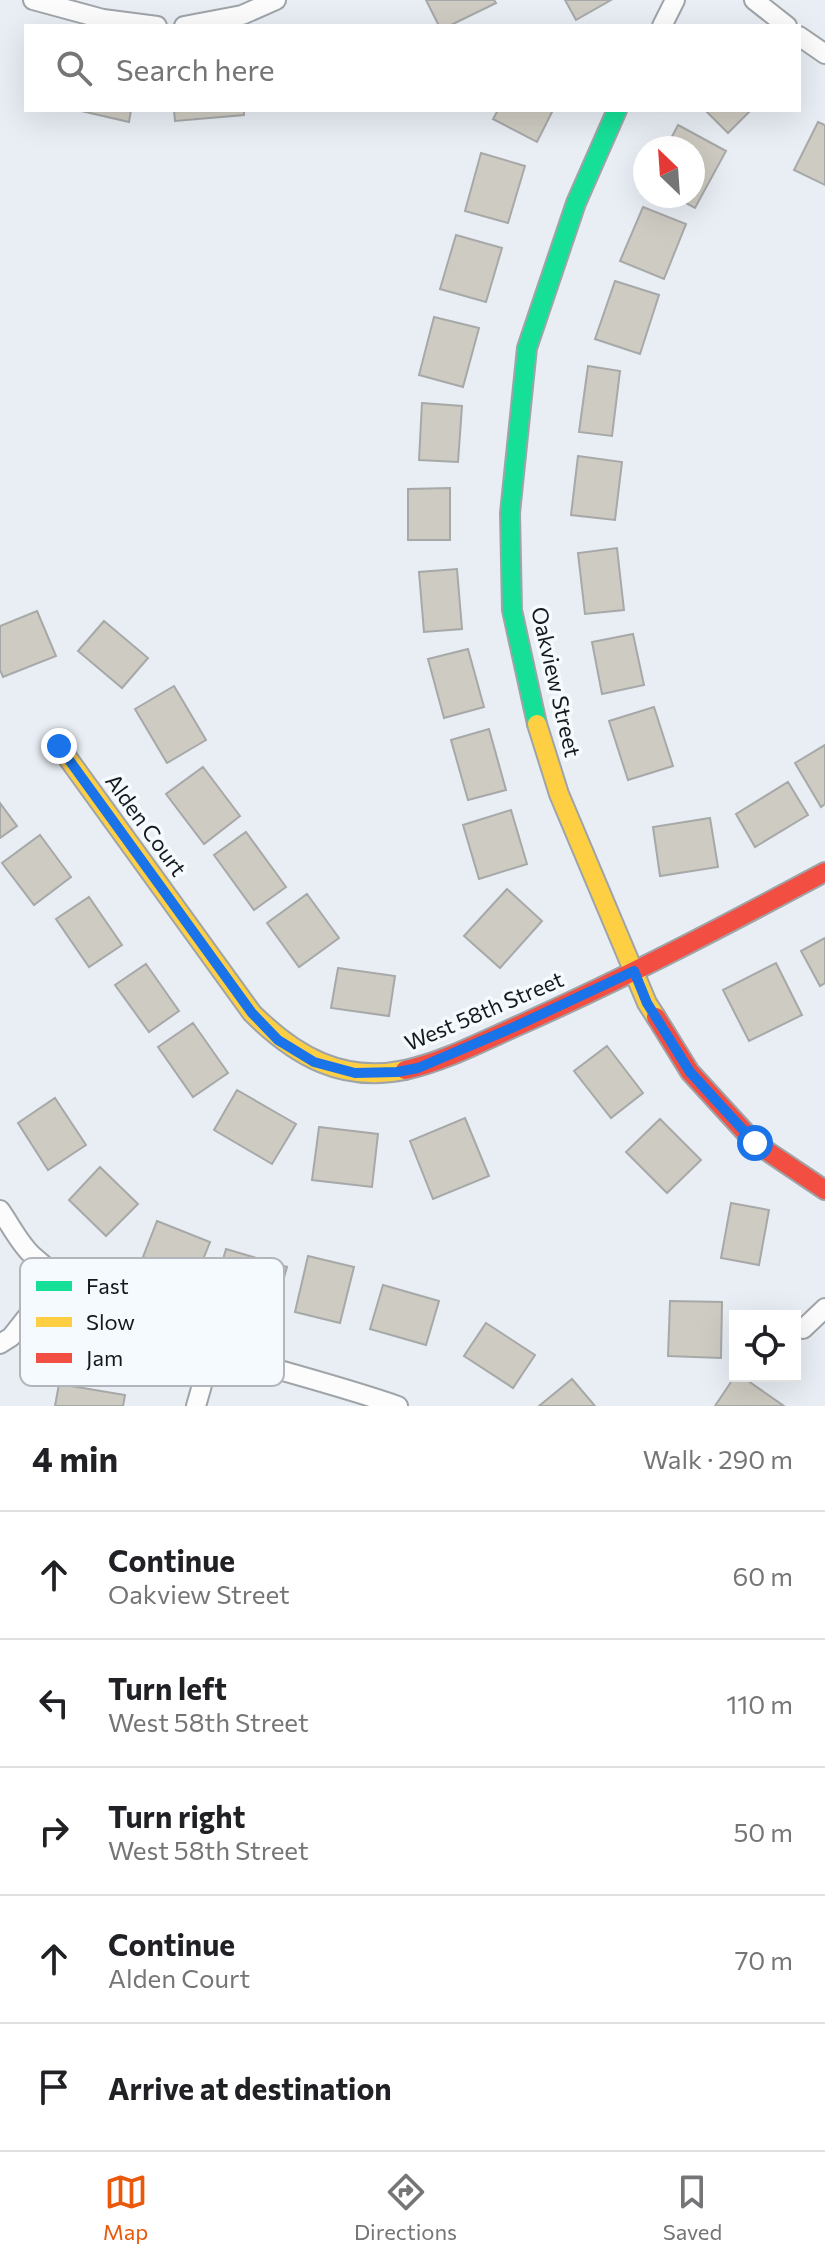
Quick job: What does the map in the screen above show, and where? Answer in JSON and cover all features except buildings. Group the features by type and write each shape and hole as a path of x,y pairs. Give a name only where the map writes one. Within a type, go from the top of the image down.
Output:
{"street":[{"path":"33,0 103,19 142,24"},
{"path":"195,24 242,15 276,0"},
{"path":"663,24 675,0"},
{"path":"754,0 784,24"},
{"path":"801,37 825,54"},
{"name":"Oakview Street","path":"616,112 576,203 527,348 510,513 512,610 531,704 559,794 647,1003 690,1072 755,1143 825,1190"},
{"name":"Alden Court","path":"59,746 194,933"},
{"name":"West 58th Street","path":"194,933 252,1013 278,1040 314,1062 355,1073 387,1073 418,1068 687,947 825,872"},
{"path":"0,1210 37,1258"},
{"path":"803,1329 825,1308"},
{"path":"0,1344 20,1326"},
{"path":"284,1372 398,1406"},
{"path":"196,1406 202,1386"}],"traffic: fast":[{"path":"537,724 512,610 510,513 527,348 576,203 616,112"}],"traffic: slow":[{"path":"537,724 559,794 647,1003 656,1017"},
{"path":"59,746 252,1013 268,1028 303,1053 340,1069 361,1073 405,1070"}],"traffic: jam":[{"path":"405,1070 450,1056 562,1005 825,872"},
{"path":"656,1017 690,1072 755,1143 825,1190"}],"route":[{"path":"59,746 252,1013 295,1053 334,1069 355,1073 376,1074 418,1068 634,971 647,1003 690,1072 755,1143"}]}
